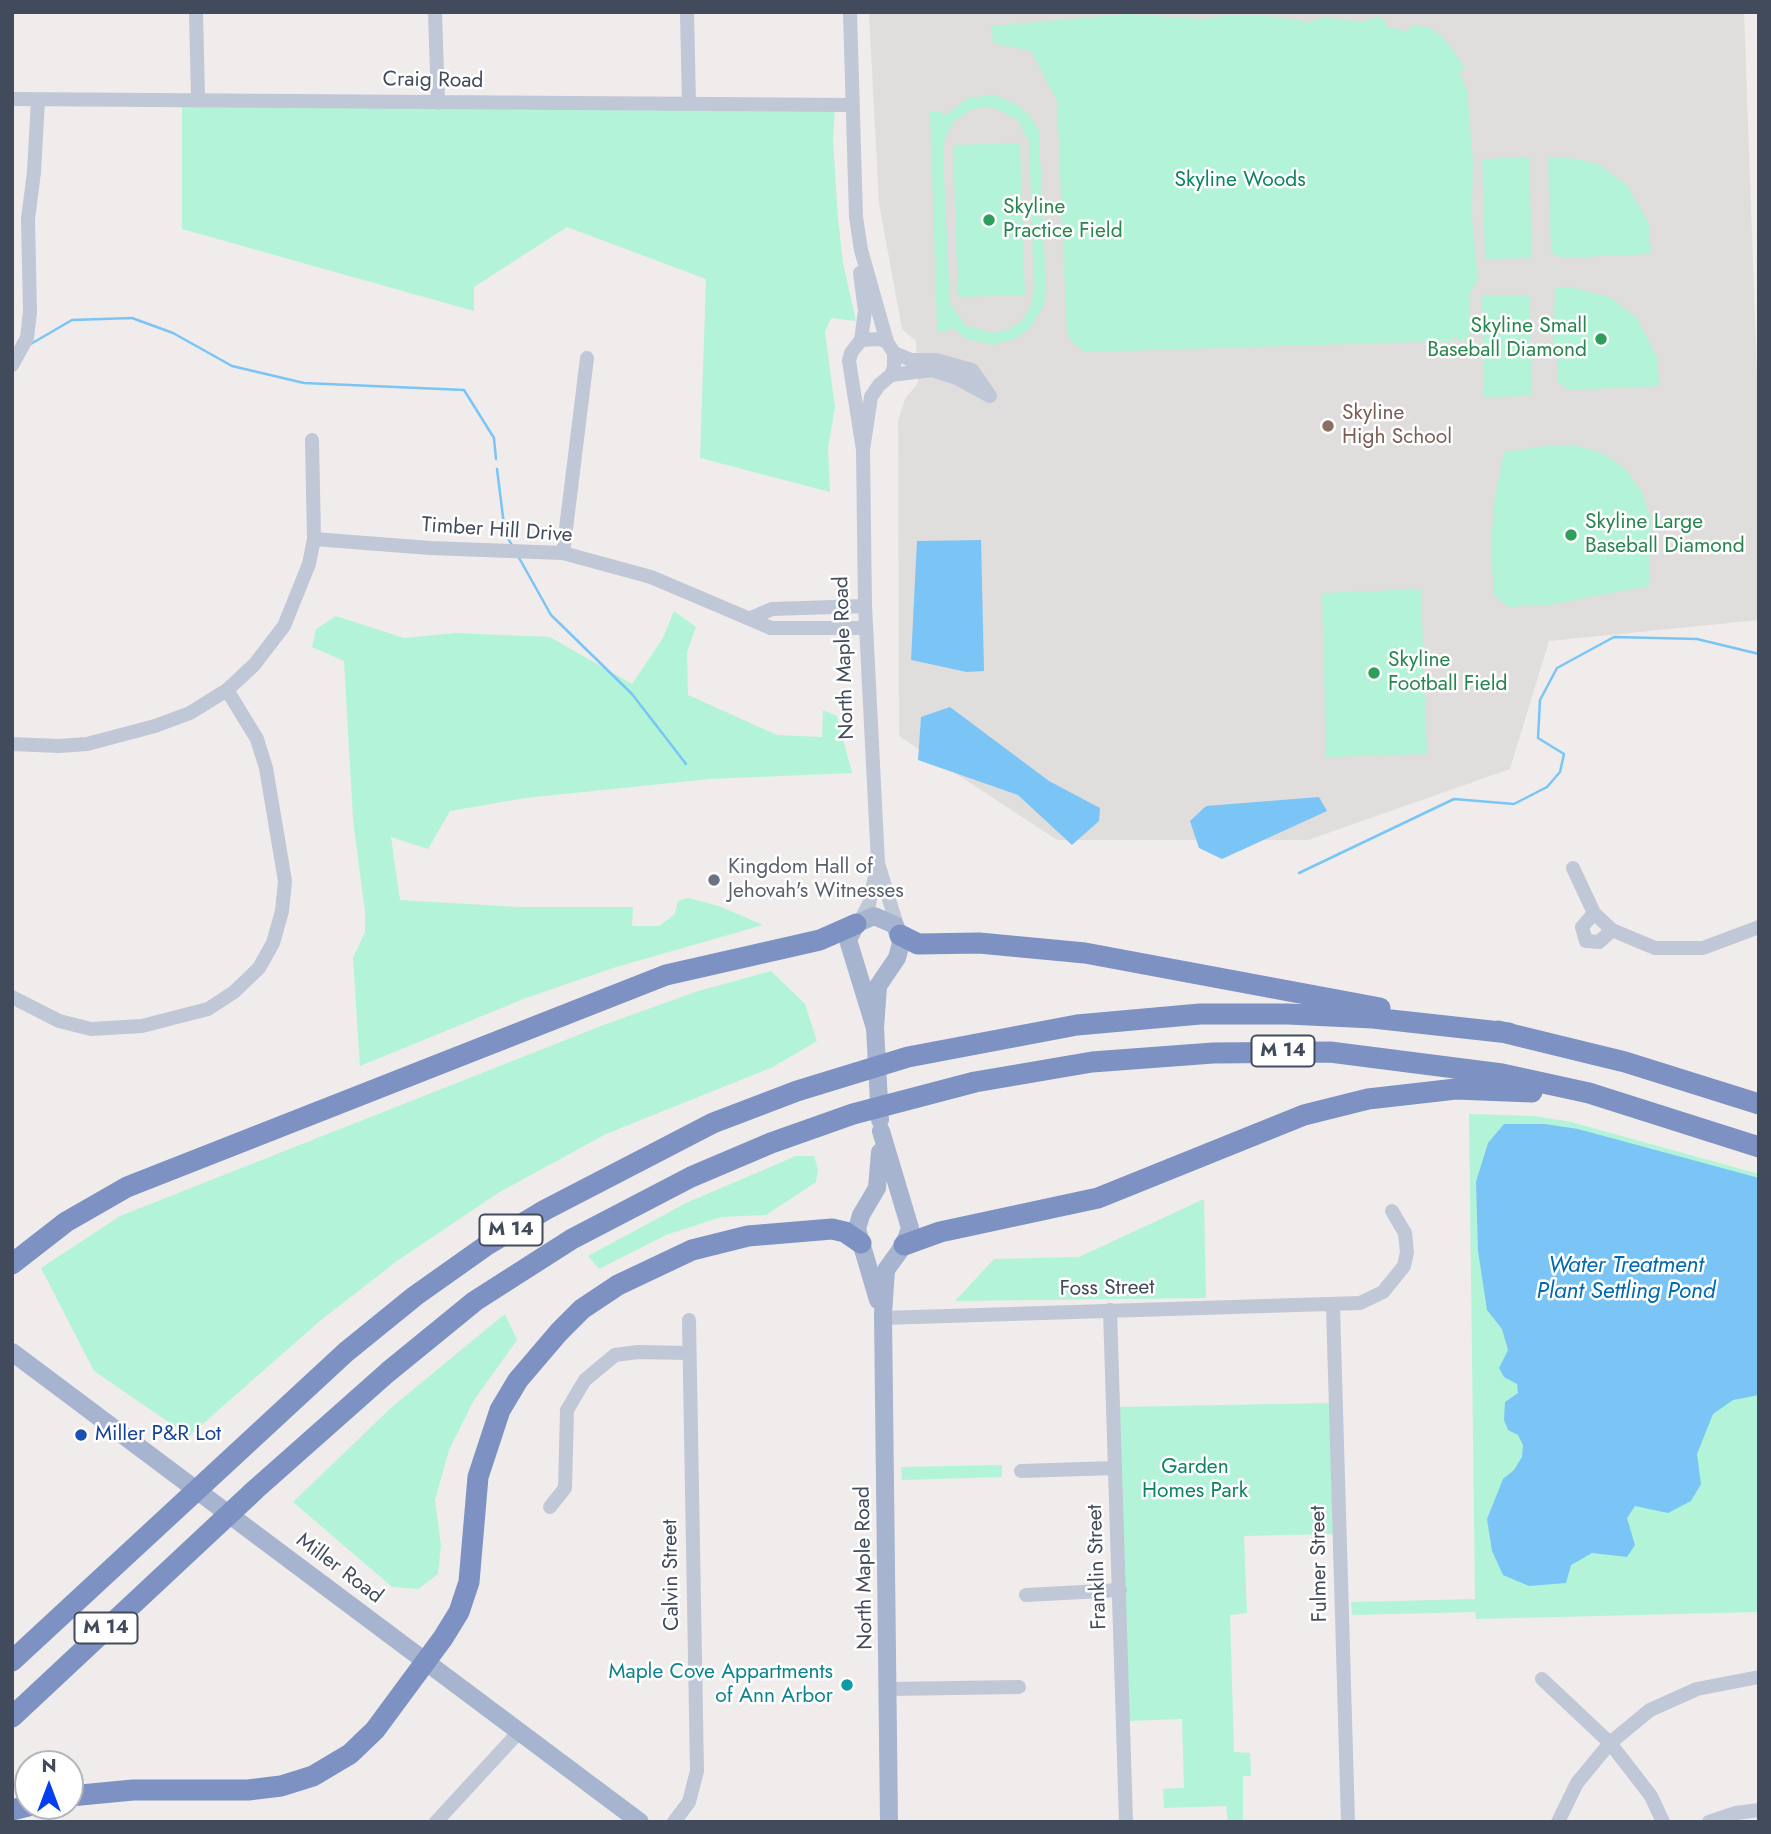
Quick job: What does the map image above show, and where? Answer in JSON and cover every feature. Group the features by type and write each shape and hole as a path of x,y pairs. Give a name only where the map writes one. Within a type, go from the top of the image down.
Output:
{"highway":[{"path":"12,1264 66,1222 127,1187 666,975 820,940 858,922"},
{"path":"900,933 918,944 979,943 1085,953 1509,1033"},
{"name":"M 14","path":"12,1661 346,1352 415,1296 486,1245 621,1168 690,1134 852,1073 908,1057 1077,1025 1200,1014 1373,1018 1509,1033 1625,1062 1759,1104"},
{"name":"M 14","path":"12,1717 256,1489 388,1371 475,1301 572,1239 661,1192 736,1157 853,1114 988,1080 1092,1062 1160,1055 1275,1051 1384,1058 1502,1074 1589,1093 1759,1147"},
{"path":"901,1248 940,1232 1098,1198 1304,1115 1368,1099 1456,1088 1499,1089 1569,1097 1654,1113"},
{"path":"84,1795 133,1790 248,1790 281,1786 313,1776 350,1754 375,1730 425,1662 448,1629 466,1595 472,1558 475,1495 500,1410 540,1353 582,1309 618,1285 672,1258 748,1236 832,1229 845,1232 861,1244"}],"main road":[{"path":"882,917 900,933 900,951 891,964 875,970 858,964 852,957 848,940 858,922 882,917"},
{"name":"North Maple Road","path":"852,957 875,1028"},
{"name":"North Maple Road","path":"883,1316 861,1244 858,1222 880,1177 881,1131 875,1028 878,986 891,964"},
{"name":"North Maple Road","path":"881,1131 910,1228 884,1277 889,1822"},
{"path":"865,1209 881,1202 889,1203 904,1212"},
{"path":"861,1244 875,1254 901,1248"},
{"name":"Miller Road","path":"12,1352 640,1822"}],"street":[{"path":"196,12 198,98"},
{"path":"435,12 438,103"},
{"path":"687,12 689,104"},
{"path":"850,12 856,217 861,250 890,347 885,380"},
{"name":"Craig Road","path":"12,99 198,98 438,103 852,104"},
{"path":"12,365 27,338 30,317 28,219 38,100"},
{"path":"861,250 860,276 865,311 862,340 851,353 853,378 864,384 911,371 944,373 990,396 972,370 936,360 911,360 890,347 862,340"},
{"path":"564,553 586,358"},
{"name":"North Maple Road","path":"853,378 863,450 865,606 878,863 900,933"},
{"name":"North Maple Road","path":"863,450 871,397 885,380"},
{"path":"12,744 59,746 93,743 190,713 227,690 254,665 284,626 300,590 314,539 313,440"},
{"name":"Timber Hill Drive","path":"314,539 430,548 564,553 651,577 771,628 866,628"},
{"path":"751,618 772,608 865,606"},
{"path":"12,997 59,1021 91,1029 142,1026 208,1010 234,992 258,968 273,943 282,911 285,881 266,768 257,739 227,690"},
{"name":"North Maple Road","path":"858,922 869,904 878,863"},
{"path":"1573,868 1594,913 1612,930 1655,947 1681,950 1720,944 1757,931"},
{"path":"1594,913 1582,927 1586,941 1599,942 1612,930"},
{"name":"Foss Street","path":"883,1316 1333,1306 1360,1303 1383,1292 1404,1266 1407,1252 1405,1233 1392,1211"},
{"name":"Fulmer Street","path":"1333,1306 1348,1822"},
{"name":"Franklin Street","path":"1110,1310 1126,1822"},
{"name":"Calvin Street","path":"674,1822 689,1802 696,1771 689,1320"},
{"path":"550,1507 565,1488 567,1410 585,1380 615,1355 638,1352 689,1353"},
{"path":"1021,1471 1115,1468"},
{"path":"1026,1595 1120,1590"},
{"path":"1558,1822 1577,1783 1610,1743 1650,1710 1697,1689 1759,1677"},
{"path":"1542,1679 1610,1743 1651,1796 1663,1822"},
{"path":"889,1689 1019,1687"},
{"path":"436,1822 518,1733"},
{"path":"1709,1822 1735,1813 1759,1810"}],"shaded area":[{"name":"Skyline High School","path":"1744,12 1759,430 1759,620 1549,641 1510,769 1308,840 1057,840 899,736 898,421 905,399 918,383 916,341 902,329 879,203 869,13"}],"green space":[{"name":"Skyline Woods","path":"1128,14 1204,19 1221,16 1267,16 1305,23 1324,17 1362,22 1380,16 1388,27 1407,31 1413,25 1431,28 1445,39 1465,68 1459,72 1467,90 1473,162 1472,218 1478,280 1470,293 1470,337 1461,341 1454,337 1452,341 1085,352 1073,343 1067,334 1057,101 1031,51 993,43 991,26"},
{"path":"994,95 1018,105 1030,116 1039,131 1046,288 1044,305 1031,327 1017,338 993,345 967,339 949,326 949,331 937,331 930,112 942,112 943,117 968,98","holes":["992,107 1017,119 1029,142 1034,288 1030,308 1023,319 1012,328 992,333 966,325 950,304 943,152 945,138 955,120 972,109"]},
{"path":"182,99 835,105 833,142 838,218 843,263 856,321 831,318 825,332 835,408 828,448 830,492 700,458 706,279 567,227 474,287 474,311 182,229"},
{"name":"Skyline Practice Field","path":"1020,143 1025,295 958,297 953,145"},
{"path":"1529,157 1532,258 1485,259 1482,159"},
{"name":"Skyline Small Baseball Diamond","path":"1566,157 1598,164 1627,185 1649,224 1651,254 1562,258 1551,252 1548,158"},
{"name":"Skyline Small Baseball Diamond","path":"1570,287 1610,297 1637,318 1657,357 1659,386 1568,390 1558,382 1557,352 1553,347 1555,288"},
{"path":"1482,295 1529,295 1532,396 1484,397"},
{"name":"Skyline Large Baseball Diamond","path":"1544,446 1578,446 1604,454 1626,470 1641,490 1651,519 1649,586 1548,605 1508,607 1494,595 1491,551 1494,502 1504,452"},
{"name":"Skyline Football Field","path":"1421,589 1427,754 1326,757 1322,593"},
{"path":"674,611 696,627 687,652 688,695 777,735 822,737 823,710 837,716 852,773 710,779 525,798 450,811 428,849 391,837 400,900 518,907 633,907 632,926 659,926 675,914 678,901 688,898 719,906 763,925 616,967 526,998 360,1066 353,958 365,932 365,912 353,819 344,661 312,647 316,629 336,616 404,638 455,633 550,637 632,684 663,638"},
{"path":"771,971 805,1004 817,1041 773,1067 606,1134 498,1193 397,1261 321,1320 189,1436 94,1371 41,1268 120,1216 601,1026 695,992"},
{"name":"Water Treatment Plant Settling Pond","path":"1469,1114 1535,1116 1571,1122 1759,1174 1759,1612 1476,1619 1475,1612 1352,1615 1351,1602 1475,1599"},
{"path":"796,1156 814,1156 818,1170 816,1182 766,1215 721,1217 666,1235 599,1269 588,1256 686,1203"},
{"path":"1204,1199 1206,1298 955,1301 994,1259 1079,1257"},
{"path":"505,1314 517,1340 474,1400 449,1450 435,1500 441,1545 438,1574 418,1589 392,1587 293,1502 393,1406"},
{"name":"Garden Homes Park","path":"1329,1403 1333,1534 1244,1536 1247,1613 1230,1615 1234,1752 1250,1753 1251,1776 1243,1776 1243,1822 1228,1822 1226,1806 1164,1808 1163,1789 1184,1788 1182,1719 1127,1721 1119,1407"},
{"path":"1002,1465 1002,1477 902,1480 901,1467"}],"water":[{"path":"981,540 984,671 967,672 911,660 917,541"},
{"path":"950,707 1049,781 1100,808 1099,821 1072,845 1018,795 918,760 921,717"},
{"path":"1319,797 1327,811 1222,859 1199,848 1190,821 1206,806"},
{"name":"Water Treatment Plant Settling Pond","path":"1504,1124 1545,1124 1578,1129 1759,1178 1759,1395 1733,1400 1713,1414 1697,1454 1701,1484 1691,1501 1668,1513 1635,1506 1627,1518 1635,1545 1627,1557 1592,1553 1571,1565 1566,1583 1529,1586 1503,1575 1492,1551 1487,1519 1503,1479 1514,1470 1522,1457 1523,1445 1518,1435 1508,1430 1504,1420 1505,1402 1518,1393 1517,1384 1504,1377 1499,1368 1508,1350 1502,1329 1487,1310 1478,1251 1476,1182 1488,1143"}],"waterway":[{"path":"29,345 72,320 132,318 173,333 232,366 304,383 464,390 494,438 496,459"},
{"path":"497,469 505,533 513,547"},
{"path":"518,556 551,615 632,694 686,764"},
{"path":"1299,873 1454,799 1514,804 1547,787 1560,772 1564,754 1538,738 1540,700 1557,668 1614,637 1697,639 1759,654"}],"place":[{"name":"Skyline Practice Field","path":"989,220"},
{"name":"Skyline Small Baseball Diamond","path":"1601,339"},
{"name":"Skyline High School","path":"1328,426"},
{"name":"Skyline Large Baseball Diamond","path":"1571,535"},
{"name":"Skyline Football Field","path":"1374,673"},
{"name":"Kingdom Hall of Jehovah's Witnesses","path":"714,880"},
{"name":"Miller P&R Lot","path":"81,1435"},
{"name":"Maple Cove Appartments of Ann Arbor","path":"847,1685"}]}
